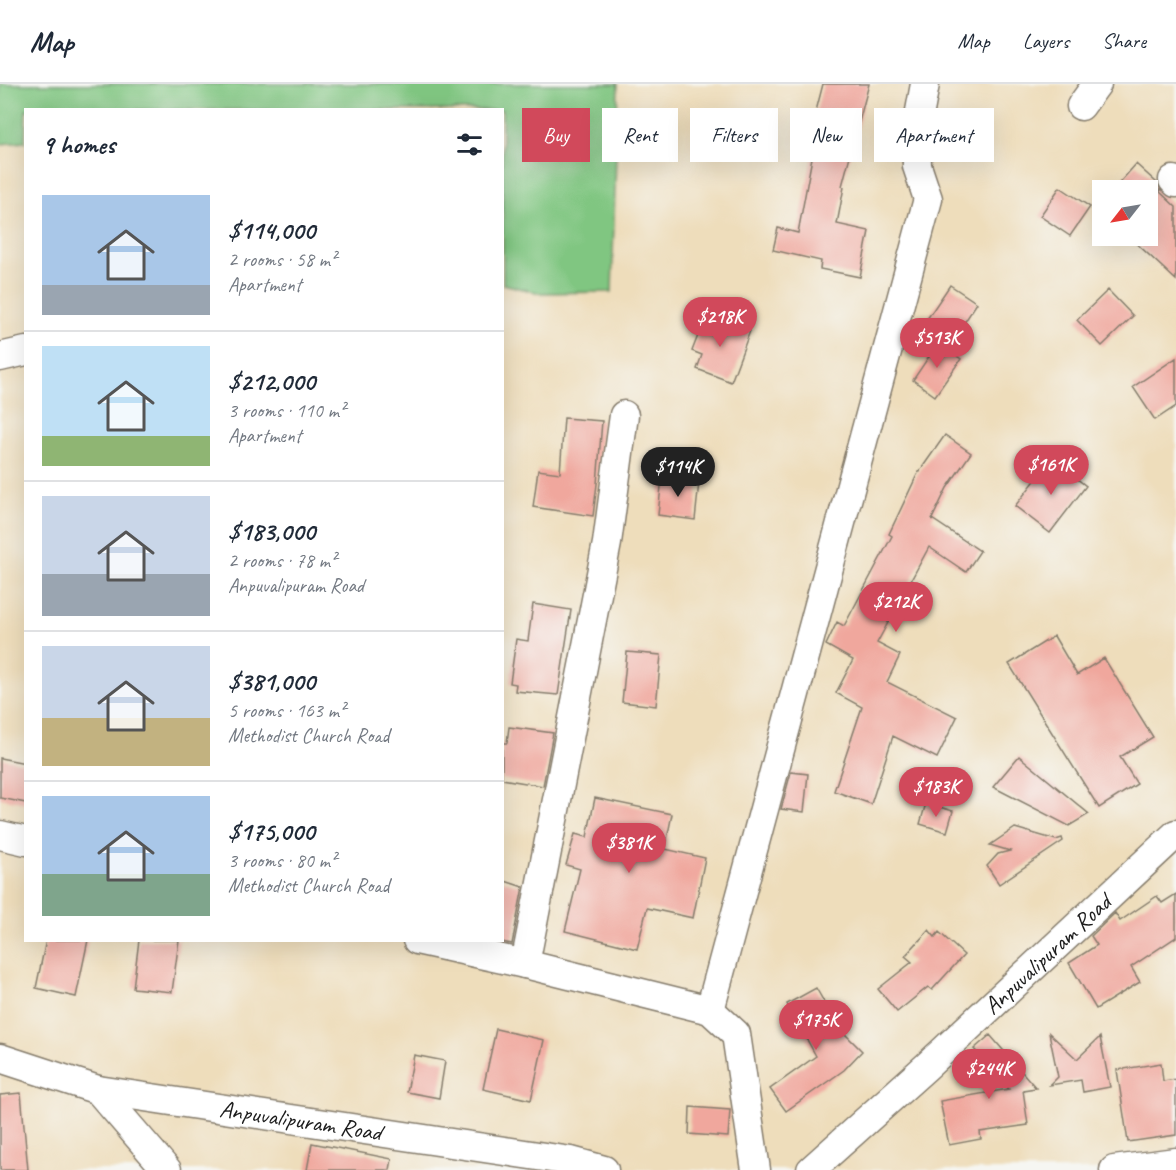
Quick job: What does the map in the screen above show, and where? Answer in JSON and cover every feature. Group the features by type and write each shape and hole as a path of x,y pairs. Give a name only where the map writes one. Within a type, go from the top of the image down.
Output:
{"street":[{"path":"711,1010 928,199 918,166 916,133 925,84"},
{"path":"0,357 24,351"},
{"path":"525,964 607,543 624,415"},
{"name":"Anpuvalipuram Road","path":"811,1170 926,1067 1176,834"},
{"path":"0,835 24,841"},
{"path":"426,942 711,1010 736,1034 756,1170"},
{"name":"Anpuvalipuram Road","path":"0,1058 98,1090 571,1161 604,1170"},
{"path":"98,1090 167,1170"},
{"path":"1113,1170 1176,1162"}],"green space":[{"path":"0,84 618,84 617,108 602,108 602,162 616,162 612,292 539,293 504,284 504,108 24,108 24,142 0,144"}],"building":[{"path":"823,84 869,84 862,110 862,108 817,108"},
{"path":"811,162 848,162 842,186 844,187 837,224 869,231 860,277 820,269 821,261 773,250 778,228 798,233"},
{"path":"1136,164 1154,180 1122,180"},
{"path":"1060,187 1090,207 1070,236 1040,216"},
{"path":"1158,190 1176,207 1176,280 1139,246 1158,246"},
{"path":"950,285 977,303 955,337 927,319"},
{"path":"1108,290 1133,316 1102,346 1077,320"},
{"path":"706,315 750,331 731,382 697,369 702,355 692,351"},
{"path":"938,343 961,359 935,396 913,380"},
{"path":"1176,358 1176,406 1155,420 1133,387"},
{"path":"564,418 602,421 593,516 533,507 538,470 560,473"},
{"path":"945,435 971,453 947,488 932,519 980,551 966,572 929,547 877,643 900,655 887,682 957,717 937,758 893,736 871,804 834,791 862,707 836,693 853,660 826,645 837,622 844,626 892,536 889,534 917,475"},
{"path":"1052,459 1086,486 1050,533 1015,506"},
{"path":"662,477 699,482 695,520 658,515"},
{"path":"533,604 571,610 558,695 515,691 516,684 510,683 516,639 528,641"},
{"path":"1054,636 1077,675 1104,658 1153,737 1120,757 1137,784 1099,808 1009,664"},
{"path":"627,652 661,655 656,706 622,702"},
{"path":"509,727 553,733 543,786 504,779 504,743 507,743"},
{"path":"1019,756 1089,814 1069,826 993,787"},
{"path":"0,758 24,763 24,803 0,798"},
{"path":"791,772 808,774 804,812 781,809"},
{"path":"595,798 672,814 665,849 705,858 693,918 647,908 637,949 565,931 580,869 566,865 575,834 587,837"},
{"path":"926,803 953,811 947,832 920,824"},
{"path":"1015,828 1056,840 1062,838 1063,841 999,884 987,866 998,854 1010,851 990,845"},
{"path":"504,881 523,887 512,944 502,942 504,942"},
{"path":"1176,894 1176,937 1131,967 1140,982 1096,1009 1069,963 1097,945 1091,936 1115,913 1120,921 1157,896 1162,903"},
{"path":"929,930 935,937 939,932 964,955 932,990 928,987 897,1012 878,989 912,962 905,956"},
{"path":"46,942 88,942 76,997 36,988"},
{"path":"139,942 179,942 172,992 133,988"},
{"path":"816,988 839,1028 862,1051 844,1070 786,1111 770,1089 816,1056 787,1004"},
{"path":"496,1029 544,1040 531,1100 483,1089"},
{"path":"1049,1033 1077,1059 1100,1037 1110,1087 1083,1092 1081,1080 1050,1085 1058,1077"},
{"path":"990,1035 1036,1088 1023,1090 1028,1125 980,1132 981,1139 949,1145 940,1101 1009,1089 974,1049"},
{"path":"414,1055 445,1061 439,1098 407,1092"},
{"path":"1161,1063 1163,1081 1176,1079 1176,1135 1128,1142 1117,1070"},
{"path":"21,1093 28,1170 0,1170 0,1095"},
{"path":"690,1107 730,1110 728,1137 689,1134"},
{"path":"312,1143 392,1159 390,1170 307,1170"}]}
